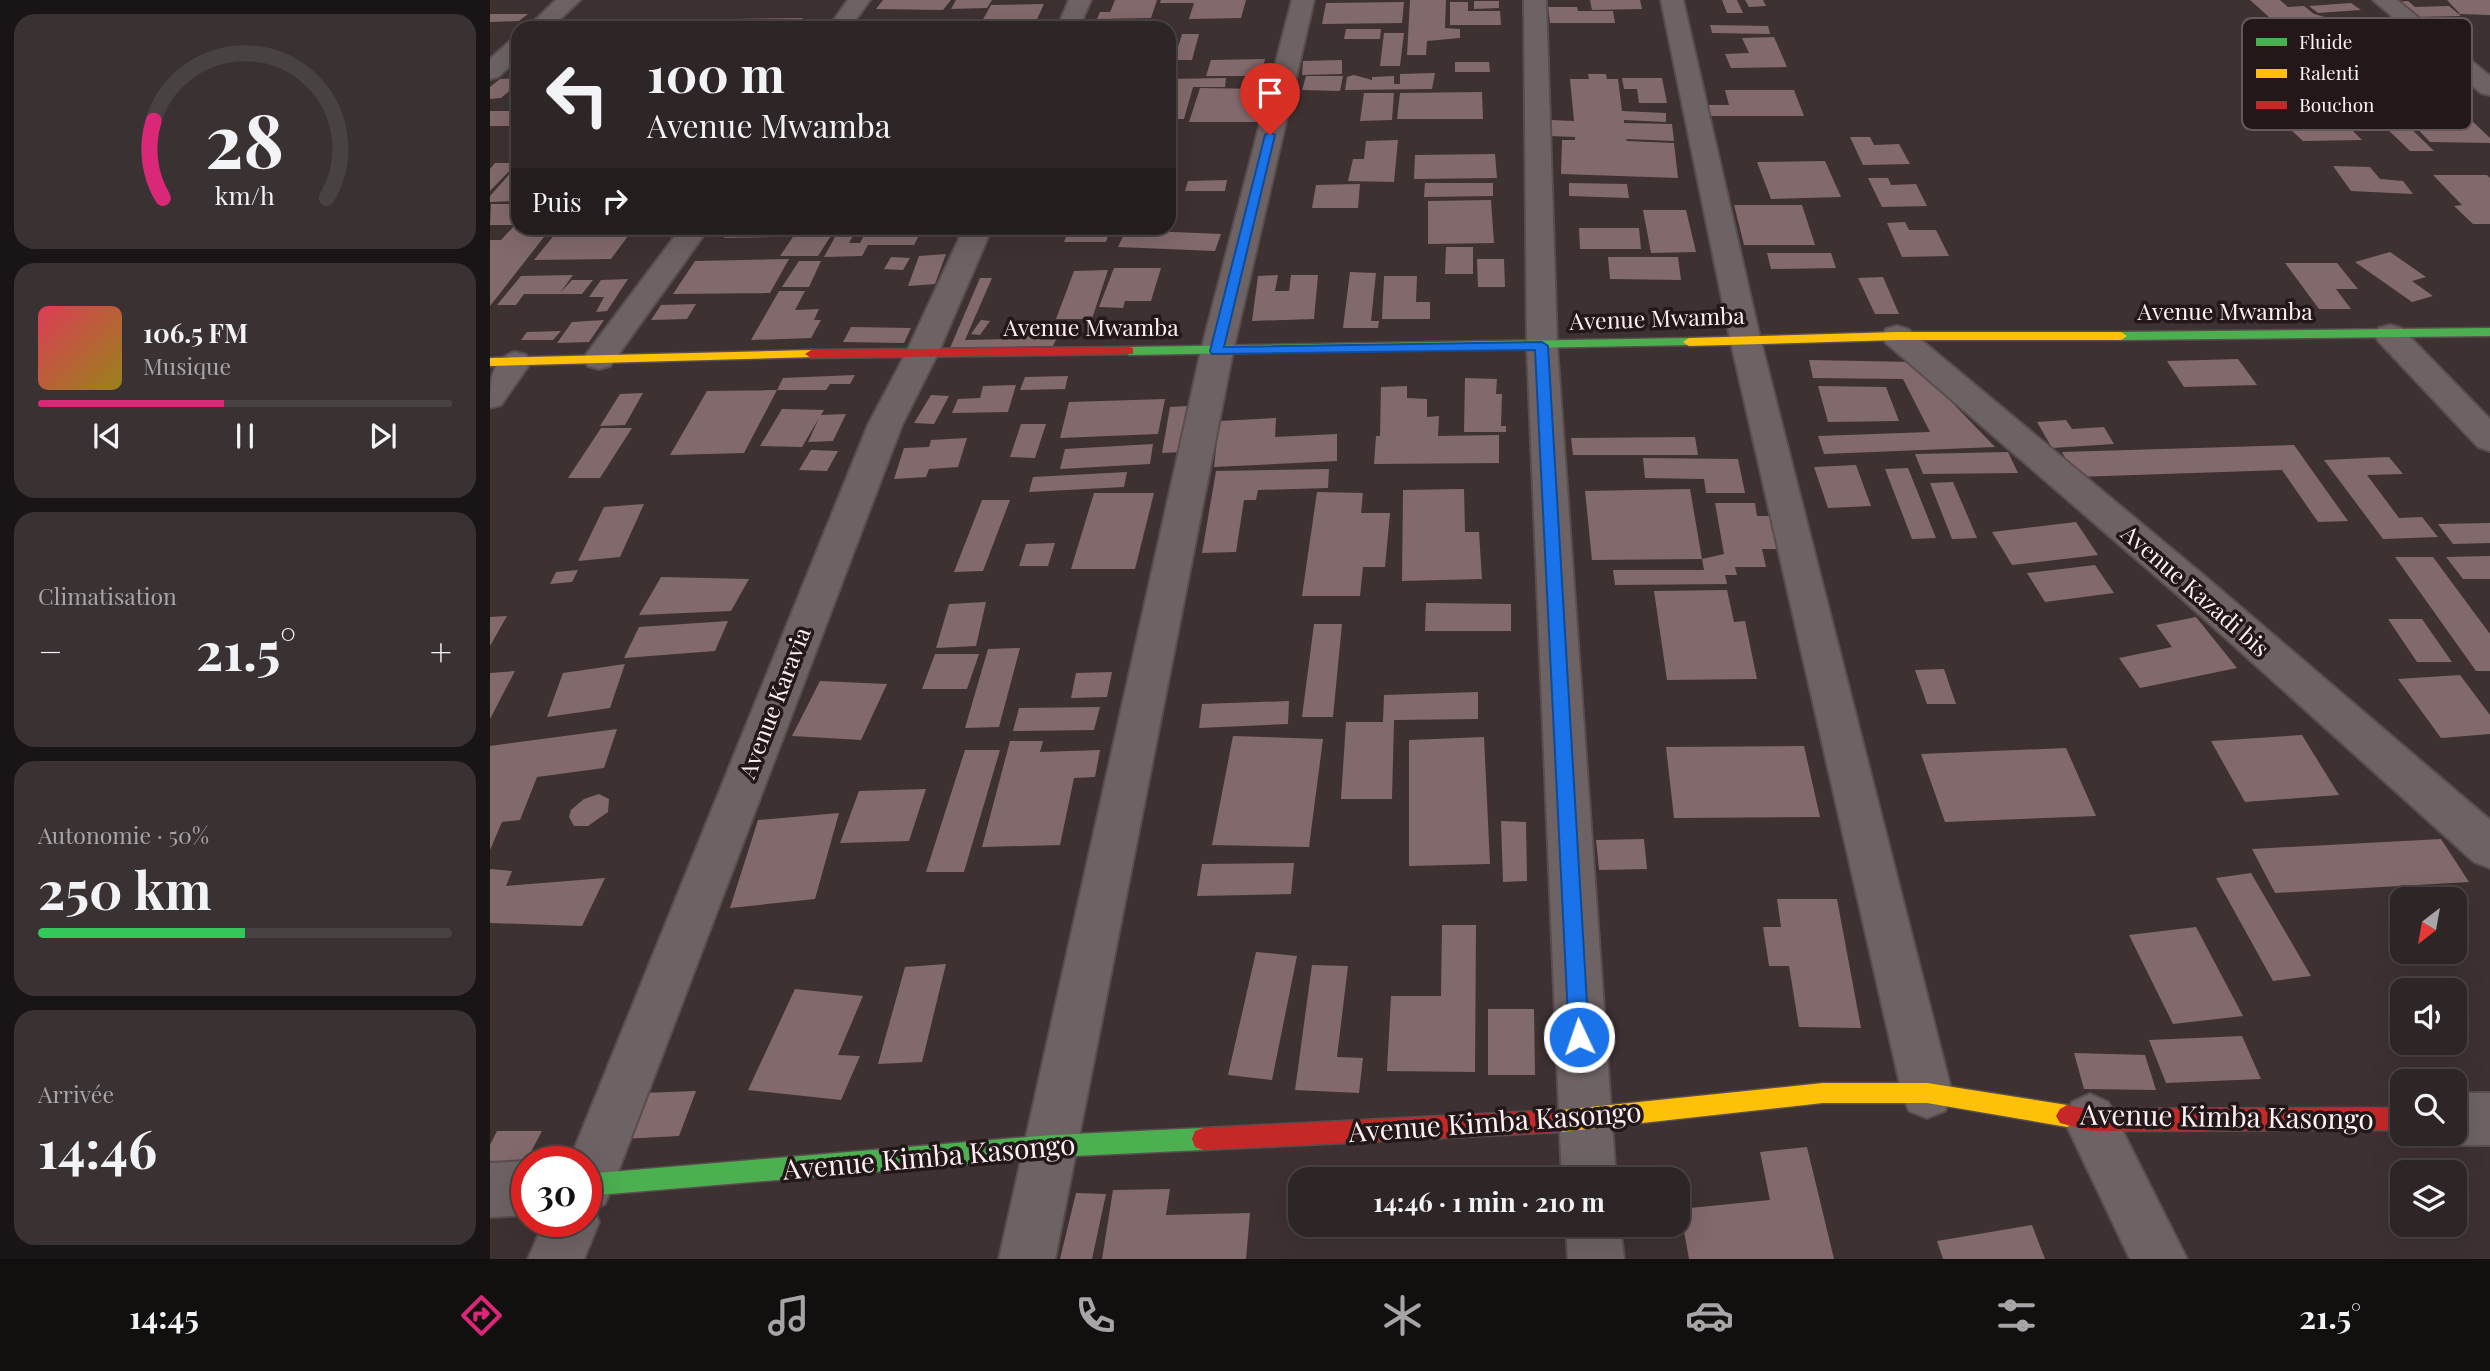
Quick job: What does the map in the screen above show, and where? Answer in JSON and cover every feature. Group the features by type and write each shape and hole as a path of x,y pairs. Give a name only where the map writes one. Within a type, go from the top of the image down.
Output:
{"street":[{"path":"546,21 569,0"},
{"path":"844,21 859,0"},
{"path":"1071,21 1080,0"},
{"path":"1027,1259 1217,351 1303,0"},
{"path":"1535,0 1542,346 1588,1167"},
{"path":"1672,0 1745,338 1927,1093"},
{"path":"2384,0 2406,18"},
{"path":"490,72 511,52"},
{"path":"2472,73 2490,88"},
{"path":"599,359 690,235"},
{"name":"Avenue Karavia","path":"601,1146 885,425 923,351 975,235"},
{"name":"Avenue Mwamba","path":"502,362 923,351 1217,351 1542,346 1745,338 2390,335 2490,331"},
{"path":"2390,335 2490,439"},
{"name":"Avenue Kazadi bis","path":"1897,336 2194,588 2393,766 2490,848"},
{"path":"490,397 502,362"},
{"name":"Avenue Kimba Kasongo","path":"602,1184 1052,1146 1583,1120 1822,1093 1927,1093 2090,1120 2390,1119"},
{"path":"2467,1119 2490,1119"},
{"path":"2090,1120 2159,1259"},
{"path":"490,1190 511,1189"},
{"path":"556,1259 566,1237"},
{"path":"1594,1237 1596,1259"}],"building":[{"path":"883,0 951,0 943,10 876,9"},
{"path":"956,0 992,0 987,8 951,9"},
{"path":"1115,0 1157,0 1151,18 1097,19 1100,12 1110,12"},
{"path":"1161,0 1246,0 1241,18 1189,19 1194,3 1160,3"},
{"path":"1410,0 1446,0 1445,28 1460,29 1460,38 1427,41 1426,55 1407,55"},
{"path":"1590,0 1640,0 1642,9 1592,10"},
{"path":"1722,0 1737,0 1743,13 1727,13"},
{"path":"1745,0 1763,0 1766,6 1749,7"},
{"path":"2250,0 2280,0 2288,7 2304,6 2314,14 2325,17 2269,17"},
{"path":"2447,0 2490,0 2490,15 2460,14"},
{"path":"1474,1 1499,1 1499,8 1474,9"},
{"path":"2408,1 2415,7 2449,6 2461,16 2412,17 2394,2"},
{"path":"1404,2 1402,23 1322,24 1326,3"},
{"path":"1450,2 1468,2 1468,11 1500,11 1501,25 1450,25"},
{"path":"2351,3 2361,10 2318,13 2309,6"},
{"path":"1044,4 1036,21 982,21 991,5"},
{"path":"1548,7 1577,7 1578,11 1613,11 1615,23 1550,23"},
{"path":"490,14 528,14 519,21 490,22"},
{"path":"803,18 801,21 657,20"},
{"path":"1710,25 1768,26 1770,34 1712,33"},
{"path":"1346,29 1381,29 1380,39 1344,39"},
{"path":"1384,33 1404,33 1400,66 1380,66"},
{"path":"1182,34 1199,34 1192,60 1176,60"},
{"path":"1774,37 1787,67 1731,68 1725,54 1749,53 1742,38"},
{"path":"1265,59 1261,76 1206,76 1211,60"},
{"path":"1342,60 1342,74 1302,75 1303,61"},
{"path":"1455,62 1489,62 1490,72 1455,72"},
{"path":"1435,73 1432,89 1345,90 1347,77 1354,75 1372,80 1372,77 1394,76 1394,84 1400,84 1400,74"},
{"path":"1588,74 1606,74 1607,79 1618,79 1622,111 1666,113 1666,122 1624,120 1624,123 1672,124 1674,141 1626,139 1674,143 1678,178 1561,174 1562,140 1575,140 1575,137 1549,136 1551,120 1574,121 1570,79 1589,79"},
{"path":"1306,76 1343,76 1340,91 1302,90"},
{"path":"511,78 511,90 501,98 490,99 490,87 500,79"},
{"path":"1226,78 1225,87 1193,87 1184,119 1176,119 1176,79"},
{"path":"1622,78 1662,78 1667,103 1639,103 1637,89 1624,89"},
{"path":"1200,88 1266,89 1257,122 1189,122"},
{"path":"1725,90 1794,90 1804,116 1711,116 1708,105 1729,105"},
{"path":"1482,92 1483,119 1397,119 1400,93"},
{"path":"1364,93 1394,93 1392,120 1360,121"},
{"path":"490,111 511,111 511,126 490,126"},
{"path":"2472,121 2490,138 2490,143 2430,142 2418,130 2472,130"},
{"path":"2291,130 2352,130 2362,140 2303,141"},
{"path":"2388,130 2412,130 2434,151 2410,151"},
{"path":"1850,137 1870,137 1874,145 1899,144 1910,164 1863,165"},
{"path":"1398,140 1394,182 1348,181 1353,159 1364,159 1366,141"},
{"path":"1495,154 1497,178 1414,179 1415,155"},
{"path":"1825,161 1841,197 1771,199 1757,162"},
{"path":"495,163 511,163 511,169 490,191 490,169"},
{"path":"2333,166 2370,167 2380,179 2403,181 2413,194 2351,191"},
{"path":"511,172 511,201 490,202 490,196"},
{"path":"2433,175 2487,175 2490,178 2490,224 2473,224 2454,206 2462,205"},
{"path":"1868,178 1888,178 1891,185 1916,184 1927,206 1882,207"},
{"path":"1227,180 1225,191 1185,191 1188,181"},
{"path":"1425,183 1493,183 1493,196 1424,197"},
{"path":"1569,183 1627,184 1629,198 1569,196"},
{"path":"1360,184 1358,208 1312,208 1316,185"},
{"path":"1491,200 1494,243 1428,244 1428,201"},
{"path":"491,204 511,204 511,225 490,225"},
{"path":"1734,205 1802,205 1815,245 1744,245"},
{"path":"1643,210 1686,210 1696,252 1651,253"},
{"path":"1905,222 1909,230 1936,230 1949,256 1902,257 1887,223"},
{"path":"1579,228 1639,228 1641,249 1580,249"},
{"path":"511,229 511,235 546,235 490,306 490,240 501,240"},
{"path":"1176,232 1221,234 1215,251 1118,247 1124,235 1176,235"},
{"path":"554,235 629,235 611,259 534,260"},
{"path":"726,235 779,235 778,237 724,238"},
{"path":"794,235 832,235 818,256 780,256"},
{"path":"836,235 853,235 849,243 860,243 864,235 919,235 914,245 868,245 862,256 824,257"},
{"path":"1066,235 1108,235 1106,242 1064,242"},
{"path":"1446,247 1473,247 1473,274 1445,274"},
{"path":"2390,252 2426,277 2412,281 2433,296 2412,302 2355,262"},
{"path":"1767,253 1831,253 1836,268 1771,269"},
{"path":"946,254 935,284 908,286 919,256"},
{"path":"891,257 910,258 903,270 884,269"},
{"path":"1608,257 1678,257 1681,280 1610,279"},
{"path":"789,259 770,293 673,294 695,261"},
{"path":"1477,259 1504,259 1505,287 1478,287"},
{"path":"799,261 821,261 809,287 782,287"},
{"path":"2285,263 2337,263 2358,289 2336,289 2351,309 2319,309"},
{"path":"1114,268 1161,268 1151,301 1125,301 1123,308 1099,307"},
{"path":"1108,270 1092,319 1056,319 1074,271"},
{"path":"1350,272 1376,273 1371,321 1379,321 1378,328 1343,328"},
{"path":"573,275 560,293 572,280 593,280 582,294 524,294 516,305 497,305 521,276"},
{"path":"1278,275 1275,291 1289,291 1291,275 1318,275 1314,319 1252,321 1258,276"},
{"path":"1384,276 1417,276 1416,302 1430,302 1430,319 1382,319"},
{"path":"1883,277 1899,314 1875,314 1858,278"},
{"path":"980,278 992,278 965,340 1010,339 1015,326 1062,326 1053,346 950,348"},
{"path":"628,279 607,311 596,312 604,297 589,297 601,280"},
{"path":"779,291 805,291 795,310 819,309 814,320 821,320 811,338 751,340"},
{"path":"696,304 687,319 651,320 661,305"},
{"path":"604,320 589,342 557,343 572,322"},
{"path":"981,320 990,321 980,335 971,334"},
{"path":"851,327 911,328 904,343 843,342"},
{"path":"561,331 553,340 521,340 527,332"},
{"path":"2238,359 2257,385 2184,387 2167,361"},
{"path":"1809,360 1913,362 1995,447 1824,454 1818,436 1930,432 1903,379 1813,378"},
{"path":"855,375 850,384 830,384 826,390 777,390 783,378"},
{"path":"1068,376 1065,389 1020,390 1025,377"},
{"path":"1465,378 1497,379 1496,394 1502,394 1501,426 1506,426 1506,432 1464,432"},
{"path":"1016,385 1008,412 952,413 958,399 980,398 983,386"},
{"path":"1407,386 1407,398 1427,399 1427,417 1439,416 1438,436 1499,435 1499,463 1374,464 1376,436 1380,436 1381,387"},
{"path":"1818,386 1886,387 1899,421 1828,422"},
{"path":"777,390 744,453 670,455 707,391"},
{"path":"643,393 625,425 600,426 620,394"},
{"path":"931,395 949,396 934,424 914,423"},
{"path":"1165,399 1158,434 1060,438 1069,402"},
{"path":"1188,406 1182,452 1162,453 1170,407"},
{"path":"782,409 824,410 821,415 846,414 833,441 808,442 819,418 802,447 760,446"},
{"path":"1276,418 1275,437 1337,434 1337,461 1214,467 1219,421"},
{"path":"2066,420 2072,429 2104,427 2114,444 2052,448 2037,422"},
{"path":"1021,424 1046,424 1035,458 1010,457"},
{"path":"601,428 632,428 600,478 568,478"},
{"path":"1695,437 1698,455 1573,455 1571,438"},
{"path":"967,438 958,467 929,469 926,477 894,479 904,448 929,447 931,440"},
{"path":"1153,444 1150,464 1060,469 1065,449"},
{"path":"2294,445 2348,521 2318,522 2282,470 2075,477 2062,452"},
{"path":"811,450 838,451 827,471 799,470"},
{"path":"2008,452 2018,473 1923,474 1915,454"},
{"path":"2389,457 2403,474 2367,475 2399,518 2422,517 2438,537 2383,539 2324,460"},
{"path":"1643,458 1738,459 1745,493 1706,493 1704,479 1645,478"},
{"path":"1856,465 1871,506 1828,508 1814,467"},
{"path":"1908,468 1936,538 1912,539 1885,469"},
{"path":"1329,469 1328,488 1258,490 1256,500 1244,500 1236,552 1202,553 1216,471"},
{"path":"1127,472 1124,487 1029,492 1033,477"},
{"path":"1953,482 1977,538 1952,539 1930,483"},
{"path":"1464,489 1465,532 1479,532 1482,579 1402,581 1403,490"},
{"path":"1690,489 1702,559 1592,560 1585,491"},
{"path":"1317,492 1363,493 1361,513 1390,513 1385,567 1363,567 1360,596 1302,596"},
{"path":"1094,493 1154,493 1135,569 1071,569"},
{"path":"982,500 1010,500 983,571 954,572"},
{"path":"1715,503 1755,503 1757,516 1772,516 1780,549 1762,549 1766,567 1735,567 1737,575 1725,575 1727,584 1615,585 1613,570 1704,570 1702,559 1724,554"},
{"path":"644,504 620,557 578,561 604,507"},
{"path":"2076,522 2098,555 2012,565 1992,532"},
{"path":"2490,523 2490,543 2453,544 2438,524"},
{"path":"1055,543 1048,566 1019,566 1026,544"},
{"path":"2490,556 2490,579 2463,579 2446,557"},
{"path":"2395,557 2433,557 2490,634 2490,671 2476,671"},
{"path":"2095,565 2114,593 2045,602 2027,573"},
{"path":"578,570 572,582 550,584 556,572"},
{"path":"661,577 749,579 731,611 639,615"},
{"path":"1727,590 1734,622 1745,621 1757,679 1667,680 1654,591"},
{"path":"986,602 976,646 936,648 949,604"},
{"path":"1426,603 1511,604 1511,631 1425,631"},
{"path":"507,616 490,646 490,617"},
{"path":"2196,617 2237,668 2140,688 2119,658 2172,647 2156,625"},
{"path":"2388,619 2422,619 2452,662 2417,662"},
{"path":"728,621 715,651 624,658 639,627"},
{"path":"1314,624 1342,624 1333,717 1302,717"},
{"path":"1020,648 999,727 965,728 988,649"},
{"path":"935,654 979,654 967,689 922,689"},
{"path":"625,664 610,708 547,717 563,673"},
{"path":"1944,669 1956,704 1927,704 1915,670"},
{"path":"515,671 490,719 490,673"},
{"path":"1112,672 1107,697 1071,698 1076,673"},
{"path":"2460,675 2490,715 2490,734 2441,738 2398,679"},
{"path":"820,681 887,684 861,740 792,736"},
{"path":"1478,692 1478,719 1394,720 1392,799 1341,799 1346,722 1383,722 1384,695"},
{"path":"1289,701 1288,724 1199,728 1202,704"},
{"path":"1100,707 1094,730 1013,731 1019,708"},
{"path":"617,729 604,768 537,777 520,820 502,822 490,850 490,746"},
{"path":"2302,735 2339,795 2245,802 2211,741"},
{"path":"1233,736 1323,739 1309,847 1212,845"},
{"path":"1484,737 1490,864 1409,866 1409,740"},
{"path":"1010,741 1043,741 1040,752 1100,750 1095,777 1074,778 1060,845 982,847"},
{"path":"1804,746 1820,817 1674,818 1666,747"},
{"path":"2066,748 2096,816 1945,822 1921,754"},
{"path":"965,750 1000,750 964,872 926,872"},
{"path":"926,789 909,841 840,843 859,791"},
{"path":"599,794 609,799 608,812 588,826 574,826 569,817 571,810 584,799"},
{"path":"839,813 815,899 730,908 758,820"},
{"path":"1501,821 1526,822 1527,881 1503,882"},
{"path":"1644,839 1647,869 1599,870 1596,840"},
{"path":"2441,839 2469,882 2275,893 2252,849"},
{"path":"1294,863 1291,894 1197,896 1202,864"},
{"path":"490,869 512,871 506,886 605,878 582,926 490,923"},
{"path":"2251,873 2311,976 2273,981 2216,878"},
{"path":"1777,899 1837,899 1861,1028 1799,1027 1789,966 1769,966 1763,927 1781,927"},
{"path":"1442,925 1476,925 1475,1072 1387,1071 1391,996 1441,996"},
{"path":"2196,927 2243,1016 2173,1024 2129,935"},
{"path":"1256,952 1297,956 1272,1080 1228,1075"},
{"path":"946,964 922,1062 878,1064 905,967"},
{"path":"1312,965 1348,966 1337,1057 1363,1058 1359,1093 1295,1090"},
{"path":"795,989 863,996 838,1055 860,1056 841,1100 748,1090"},
{"path":"1488,1009 1534,1009 1535,1075 1488,1075"},
{"path":"2242,1036 2261,1079 2166,1083 2149,1040"},
{"path":"2074,1053 2145,1055 2156,1090 2084,1089"},
{"path":"696,1091 679,1136 623,1139 642,1093"},
{"path":"497,1131 542,1131 534,1146 511,1146 511,1163 490,1162 490,1145"},
{"path":"1807,1147 1834,1259 1689,1259 1685,1237 1690,1237 1690,1208 1770,1200 1760,1152"},
{"path":"1170,1189 1166,1215 1250,1213 1246,1259 1102,1259 1113,1190"},
{"path":"1076,1193 1106,1194 1092,1259 1060,1259"},
{"path":"2032,1225 2045,1259 1943,1259 1937,1241"}],"traffic: fast":[{"path":"2121,336 2490,332"},
{"path":"1129,351 1689,342"},
{"path":"602,1184 1052,1146 1203,1139"}],"traffic: slow":[{"path":"1689,342 1897,336 2121,336"},
{"path":"490,362 811,354"},
{"path":"1561,1121 1823,1093 1927,1093 2067,1116"}],"traffic: jam":[{"path":"811,354 1129,351"},
{"path":"2067,1116 2090,1120 2390,1119"},
{"path":"1203,1139 1561,1121"}],"route":[{"path":"1270,135 1217,351 1542,346 1579,1037"}]}
